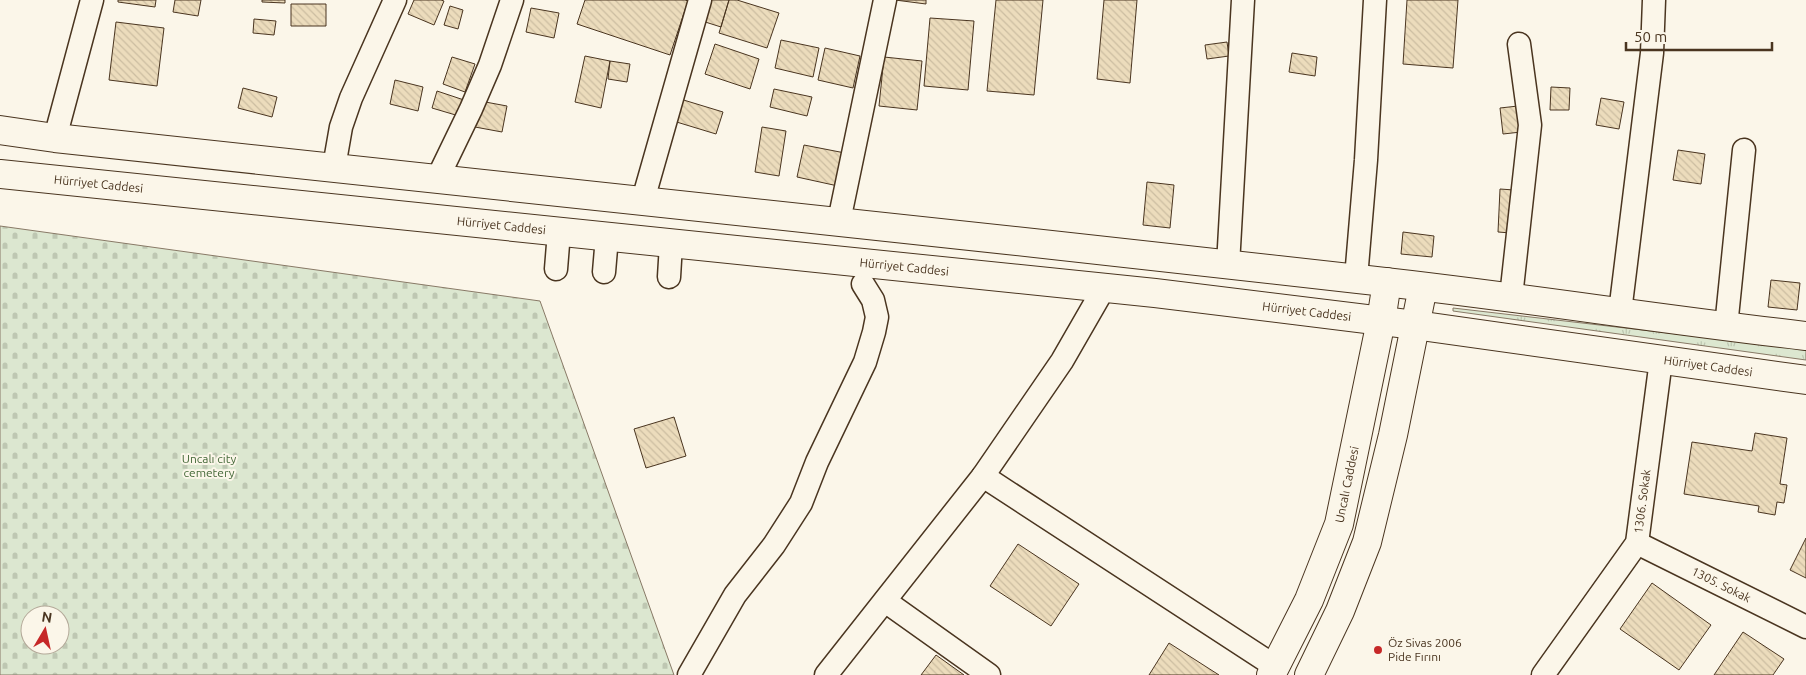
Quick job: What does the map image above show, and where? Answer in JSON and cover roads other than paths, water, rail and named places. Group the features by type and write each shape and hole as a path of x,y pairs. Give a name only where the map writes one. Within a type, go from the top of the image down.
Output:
{"main road":[{"path":"0,130 56,138 1356,278 1806,336"},
{"name":"Hürriyet Caddesi","path":"0,174 1104,288 1415,325 1806,380"},
{"name":"Uncalı Caddesi","path":"1274,671 1308,600 1339,524 1381,321 1387,282"},
{"path":"1309,675 1340,611 1366,542 1393,435 1423,287"}],"street":[{"path":"56,138 92,0"},
{"path":"334,168 341,128 351,98 395,0"},
{"path":"440,179 442,170 490,65 512,0"},
{"path":"643,200 700,0"},
{"path":"839,222 885,0"},
{"path":"1228,265 1243,0"},
{"path":"1356,278 1366,160 1375,0"},
{"path":"1620,312 1652,53 1654,0"},
{"path":"1511,297 1530,125 1519,44"},
{"path":"1726,327 1744,150"},
{"path":"556,269 559,232"},
{"path":"604,272 606,237"},
{"path":"669,277 671,244"},
{"path":"690,675 735,595 774,545 801,503 865,362 877,317 873,300 863,284"},
{"path":"826,675 983,476 1062,361 1104,288"},
{"name":"1306. Sokak","path":"1543,675 1637,543 1660,360"},
{"path":"983,476 1274,671"},
{"name":"1305. Sokak","path":"1637,543 1806,627"},
{"path":"885,601 988,675"}],"place":[{"name":"Öz Sivas 2006 Pide Fırını","path":"1378,650"}],"park label":[{"name":"Uncalı city cemetery","path":"209,466"}]}
